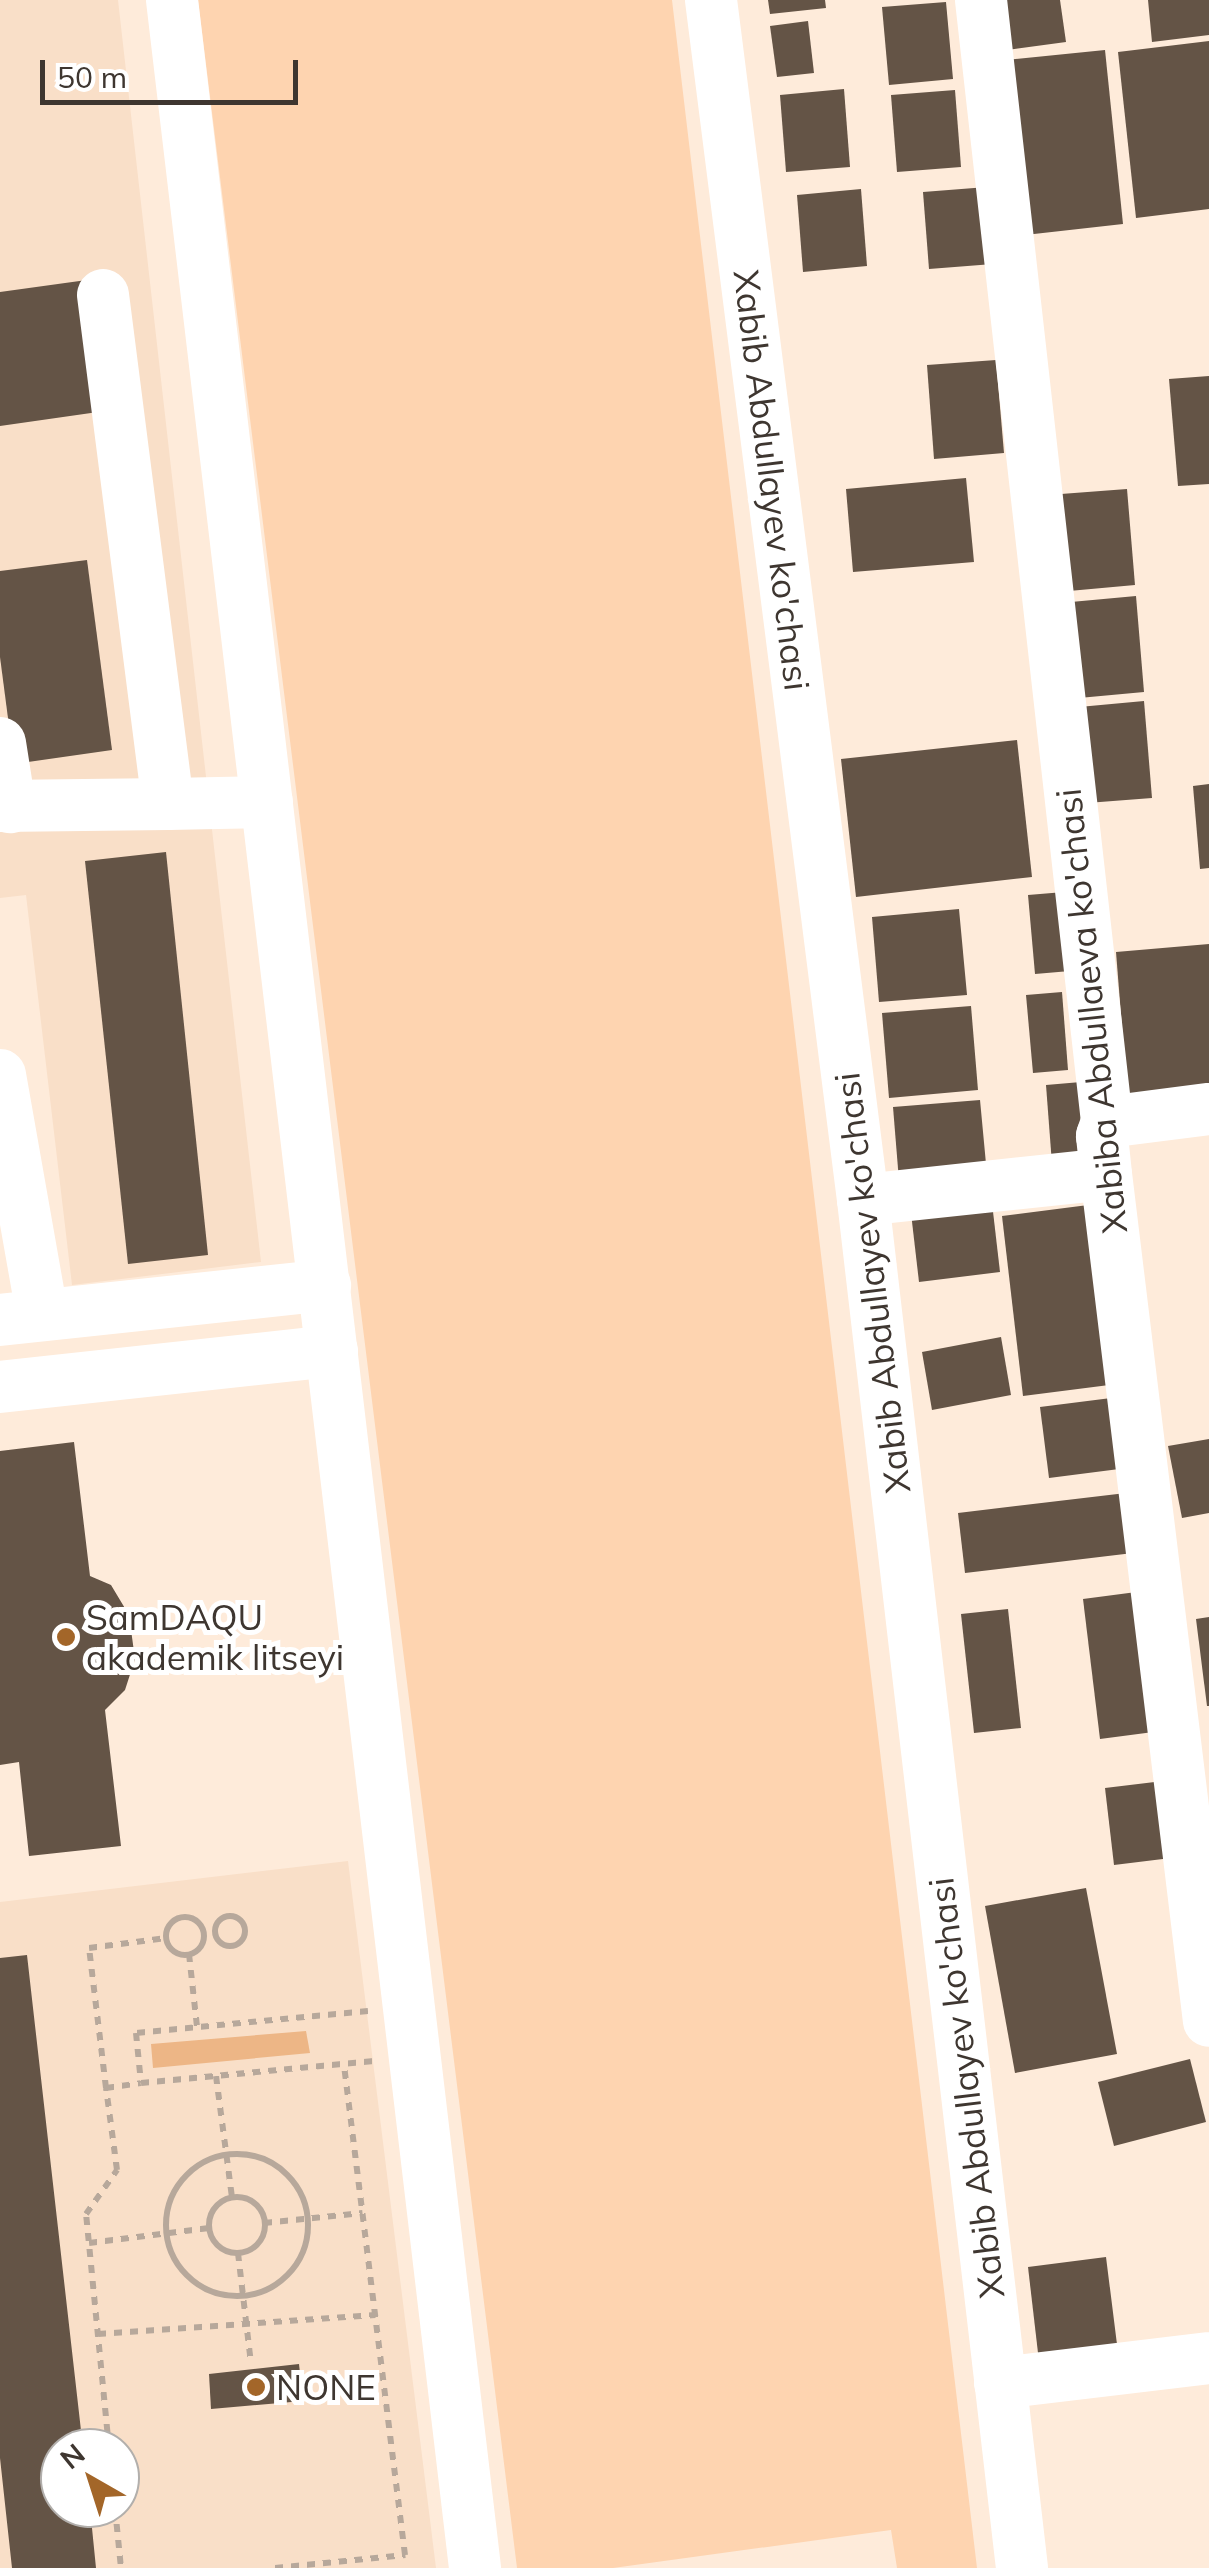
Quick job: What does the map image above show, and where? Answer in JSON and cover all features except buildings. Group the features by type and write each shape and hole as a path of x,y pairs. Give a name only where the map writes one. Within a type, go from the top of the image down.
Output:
{"street":[{"path":"172,0 475,2568"},
{"name":"Xabib Abdullayev ko'chasi","path":"711,0 863,1200 1022,2568"},
{"name":"Xabiba Abdullaeva ko'chasi","path":"981,0 1107,1122 1102,1136 1106,1174 1198,1849 1209,2020"},
{"path":"103,295 168,804"},
{"path":"0,744 5,806 267,802"},
{"path":"0,1075 21,1317 325,1285"},
{"path":"1107,1122 1209,1109"},
{"path":"863,1200 1106,1174"},
{"path":"0,1388 332,1351"},
{"path":"1000,2382 1209,2358"}],"path":[{"path":"197,2027 188,1954 204,1936 216,1936 233,1946 246,1928 228,1916 216,1925 216,1936"},
{"path":"188,1954 171,1949 166,1938 172,1921 184,1917 200,1924 204,1936"},
{"path":"107,2428 86,2214 117,2170 89,1948 166,1938"},
{"path":"141,2084 136,2033 197,2027 412,2032"},
{"path":"106,2088 344,2064 412,2032"},
{"path":"275,2568 405,2555 344,2064"},
{"path":"216,2076 232,2197"},
{"path":"228,2154 250,2154 280,2170 302,2196 308,2218 298,2262 282,2279 244,2296 195,2284 178,2266 166,2232 171,2196 184,2176 228,2154"},
{"path":"232,2197 257,2206 264,2223 260,2240 238,2253 222,2248 209,2228 217,2204 232,2197"},
{"path":"264,2223 362,2214"},
{"path":"89,2243 209,2228"},
{"path":"238,2253 251,2363"},
{"path":"98,2334 375,2315"},
{"path":"117,2528 121,2568"}],"shaded area":[{"path":"0,0 118,0 261,1262 72,1285 26,895 0,898"},
{"path":"198,0 672,0 977,2568 897,2568 891,2530 613,2568 517,2568"},
{"path":"348,1861 436,2568 0,2568 0,1902"},
{"path":"306,2031 310,2053 153,2068 151,2044"}],"place":[{"name":"SamDAQU akademik litseyi","path":"66,1637"},
{"name":"NONE","path":"256,2387"}]}
